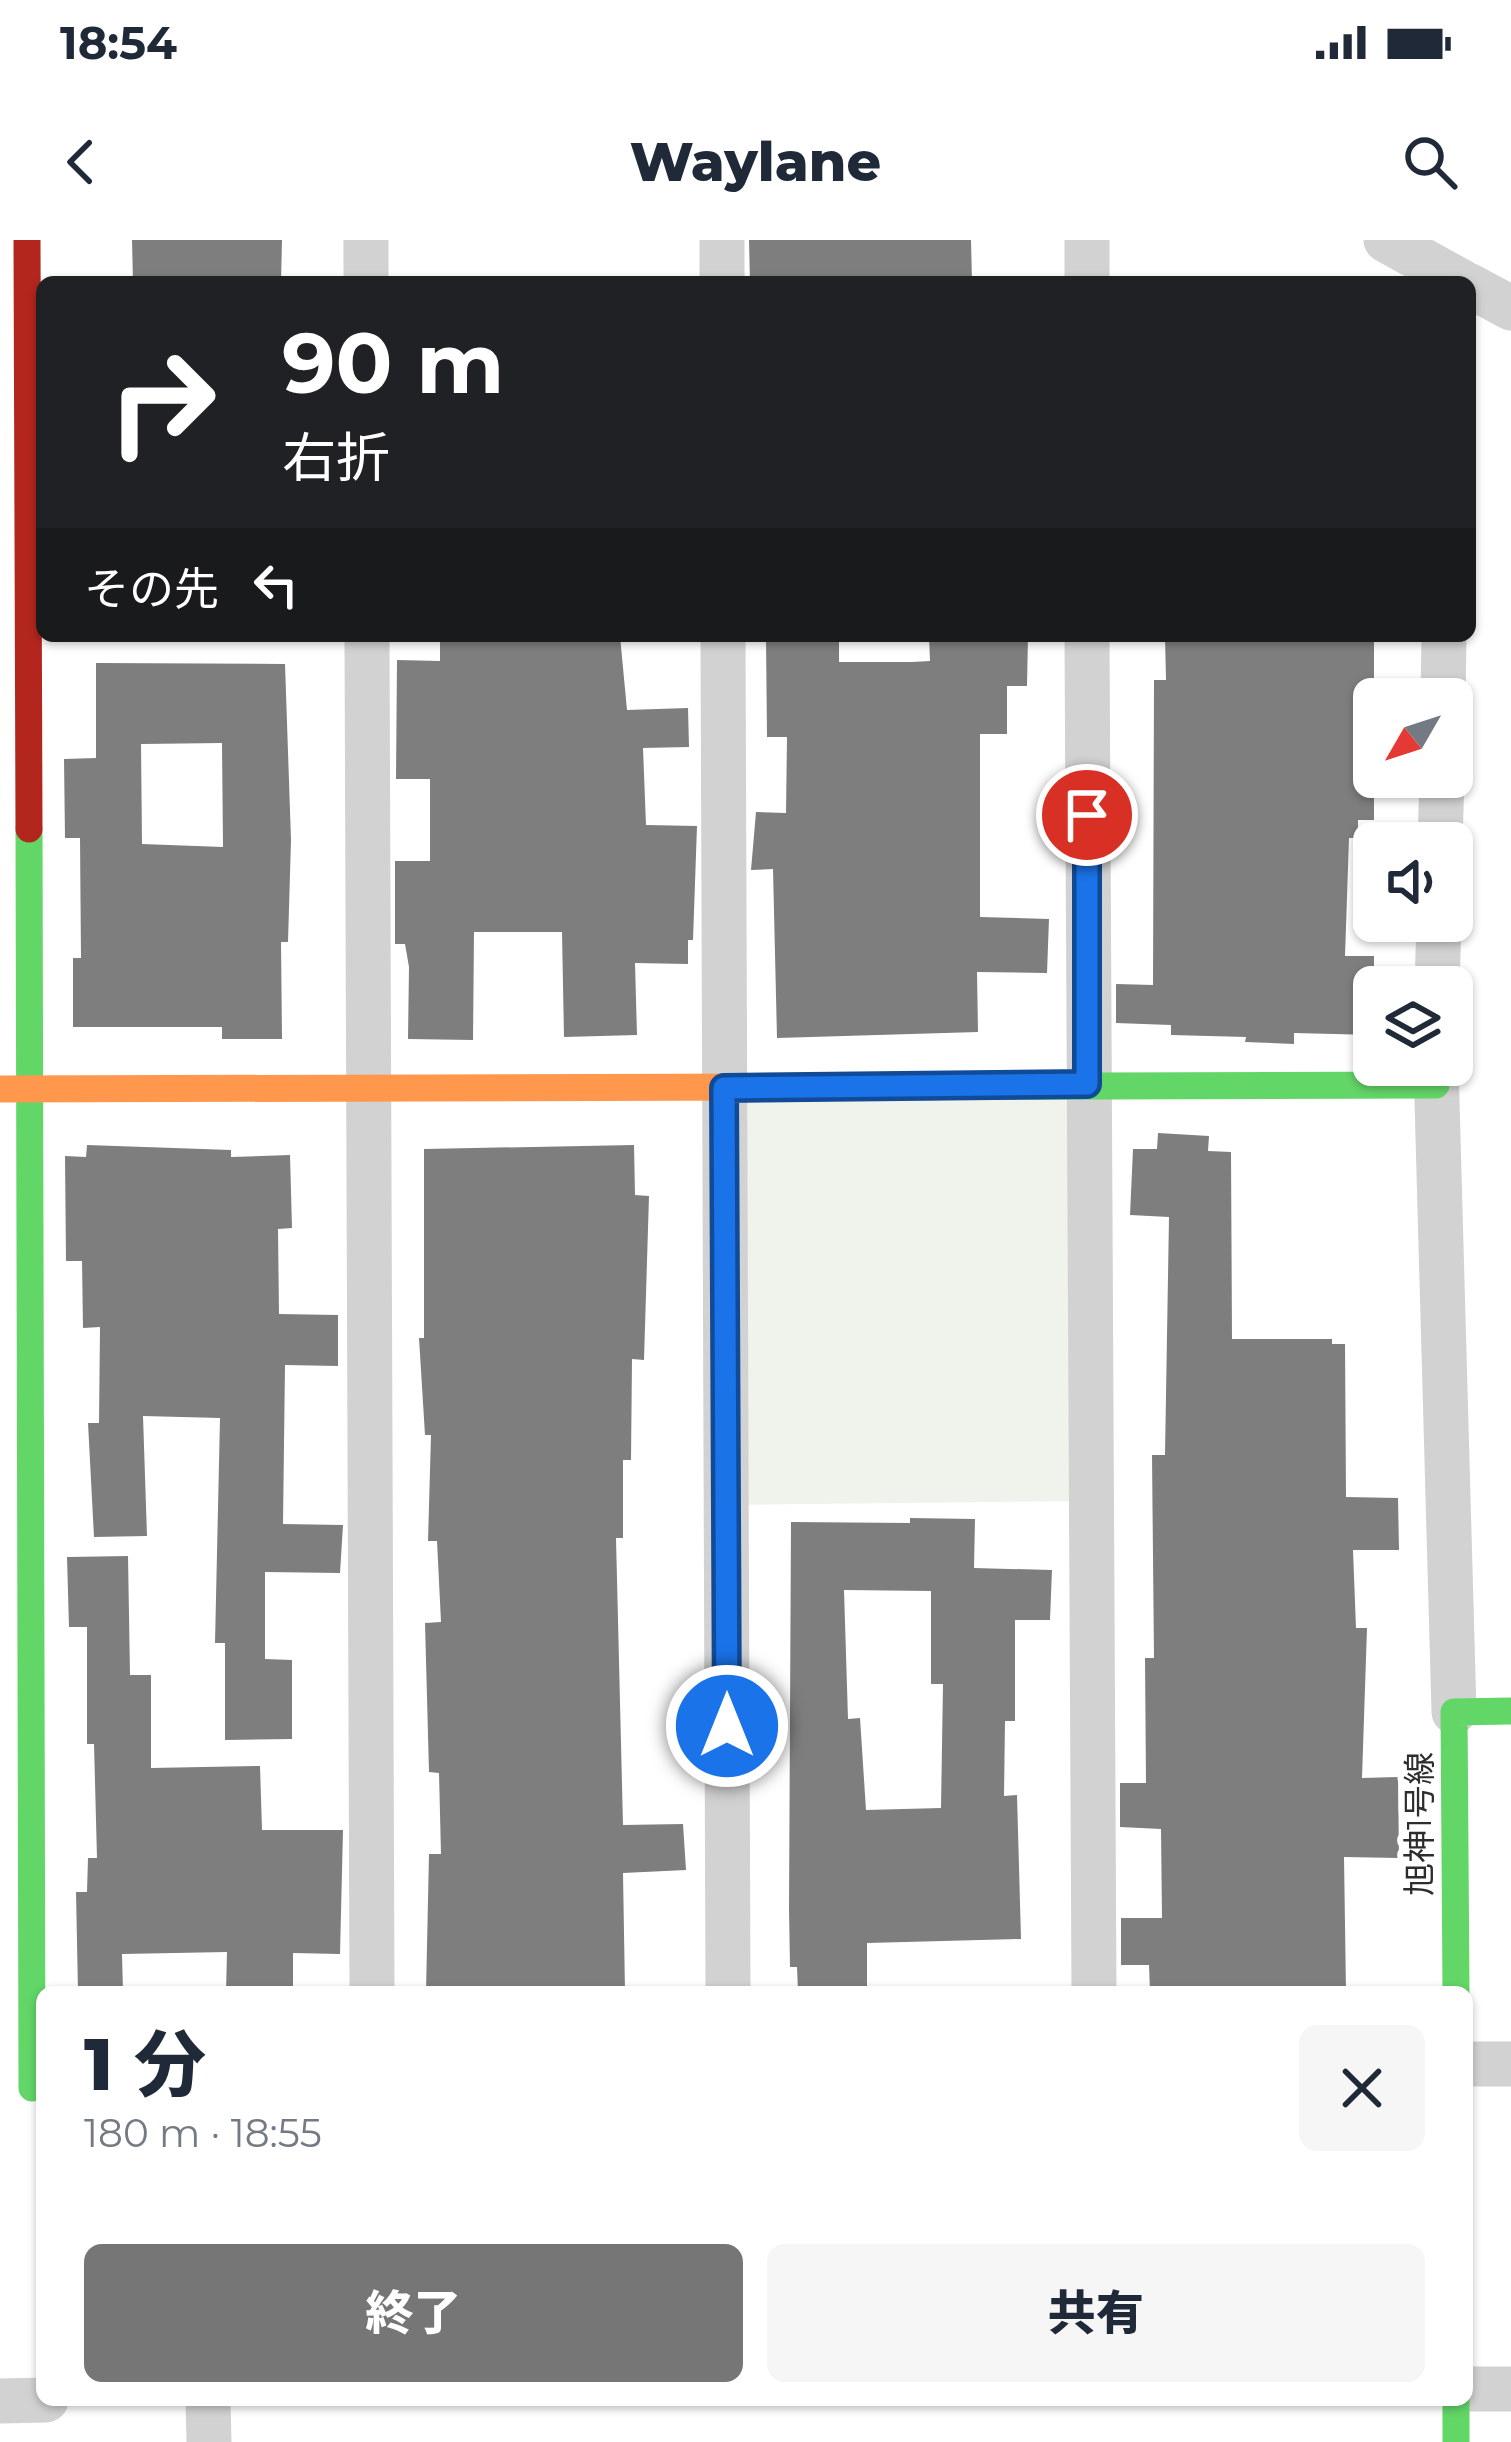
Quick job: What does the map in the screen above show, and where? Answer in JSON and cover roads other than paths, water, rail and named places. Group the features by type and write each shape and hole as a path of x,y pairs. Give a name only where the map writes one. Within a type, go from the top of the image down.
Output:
{"street":[{"path":"25,2088 14,1089 27,240"},
{"path":"366,240 366,276"},
{"path":"722,240 722,276"},
{"path":"1087,276 1088,240"},
{"path":"1386,240 1449,276"},
{"path":"1476,290 1511,308"},
{"path":"368,642 372,1986"},
{"path":"723,642 728,1986"},
{"path":"1087,642 1094,1986"},
{"path":"1443,678 1444,642"},
{"path":"14,1089 369,1092 1353,1077"},
{"path":"1436,1086 1454,1712"},
{"name":"旭神1号線","path":"1456,1986 1454,1712 1511,1711"},
{"path":"1473,2064 1511,2064"},
{"path":"1473,2389 1511,2389"},
{"path":"0,2401 36,2400"},
{"path":"208,2406 209,2442"},
{"path":"1456,2406 1456,2442"}]}
